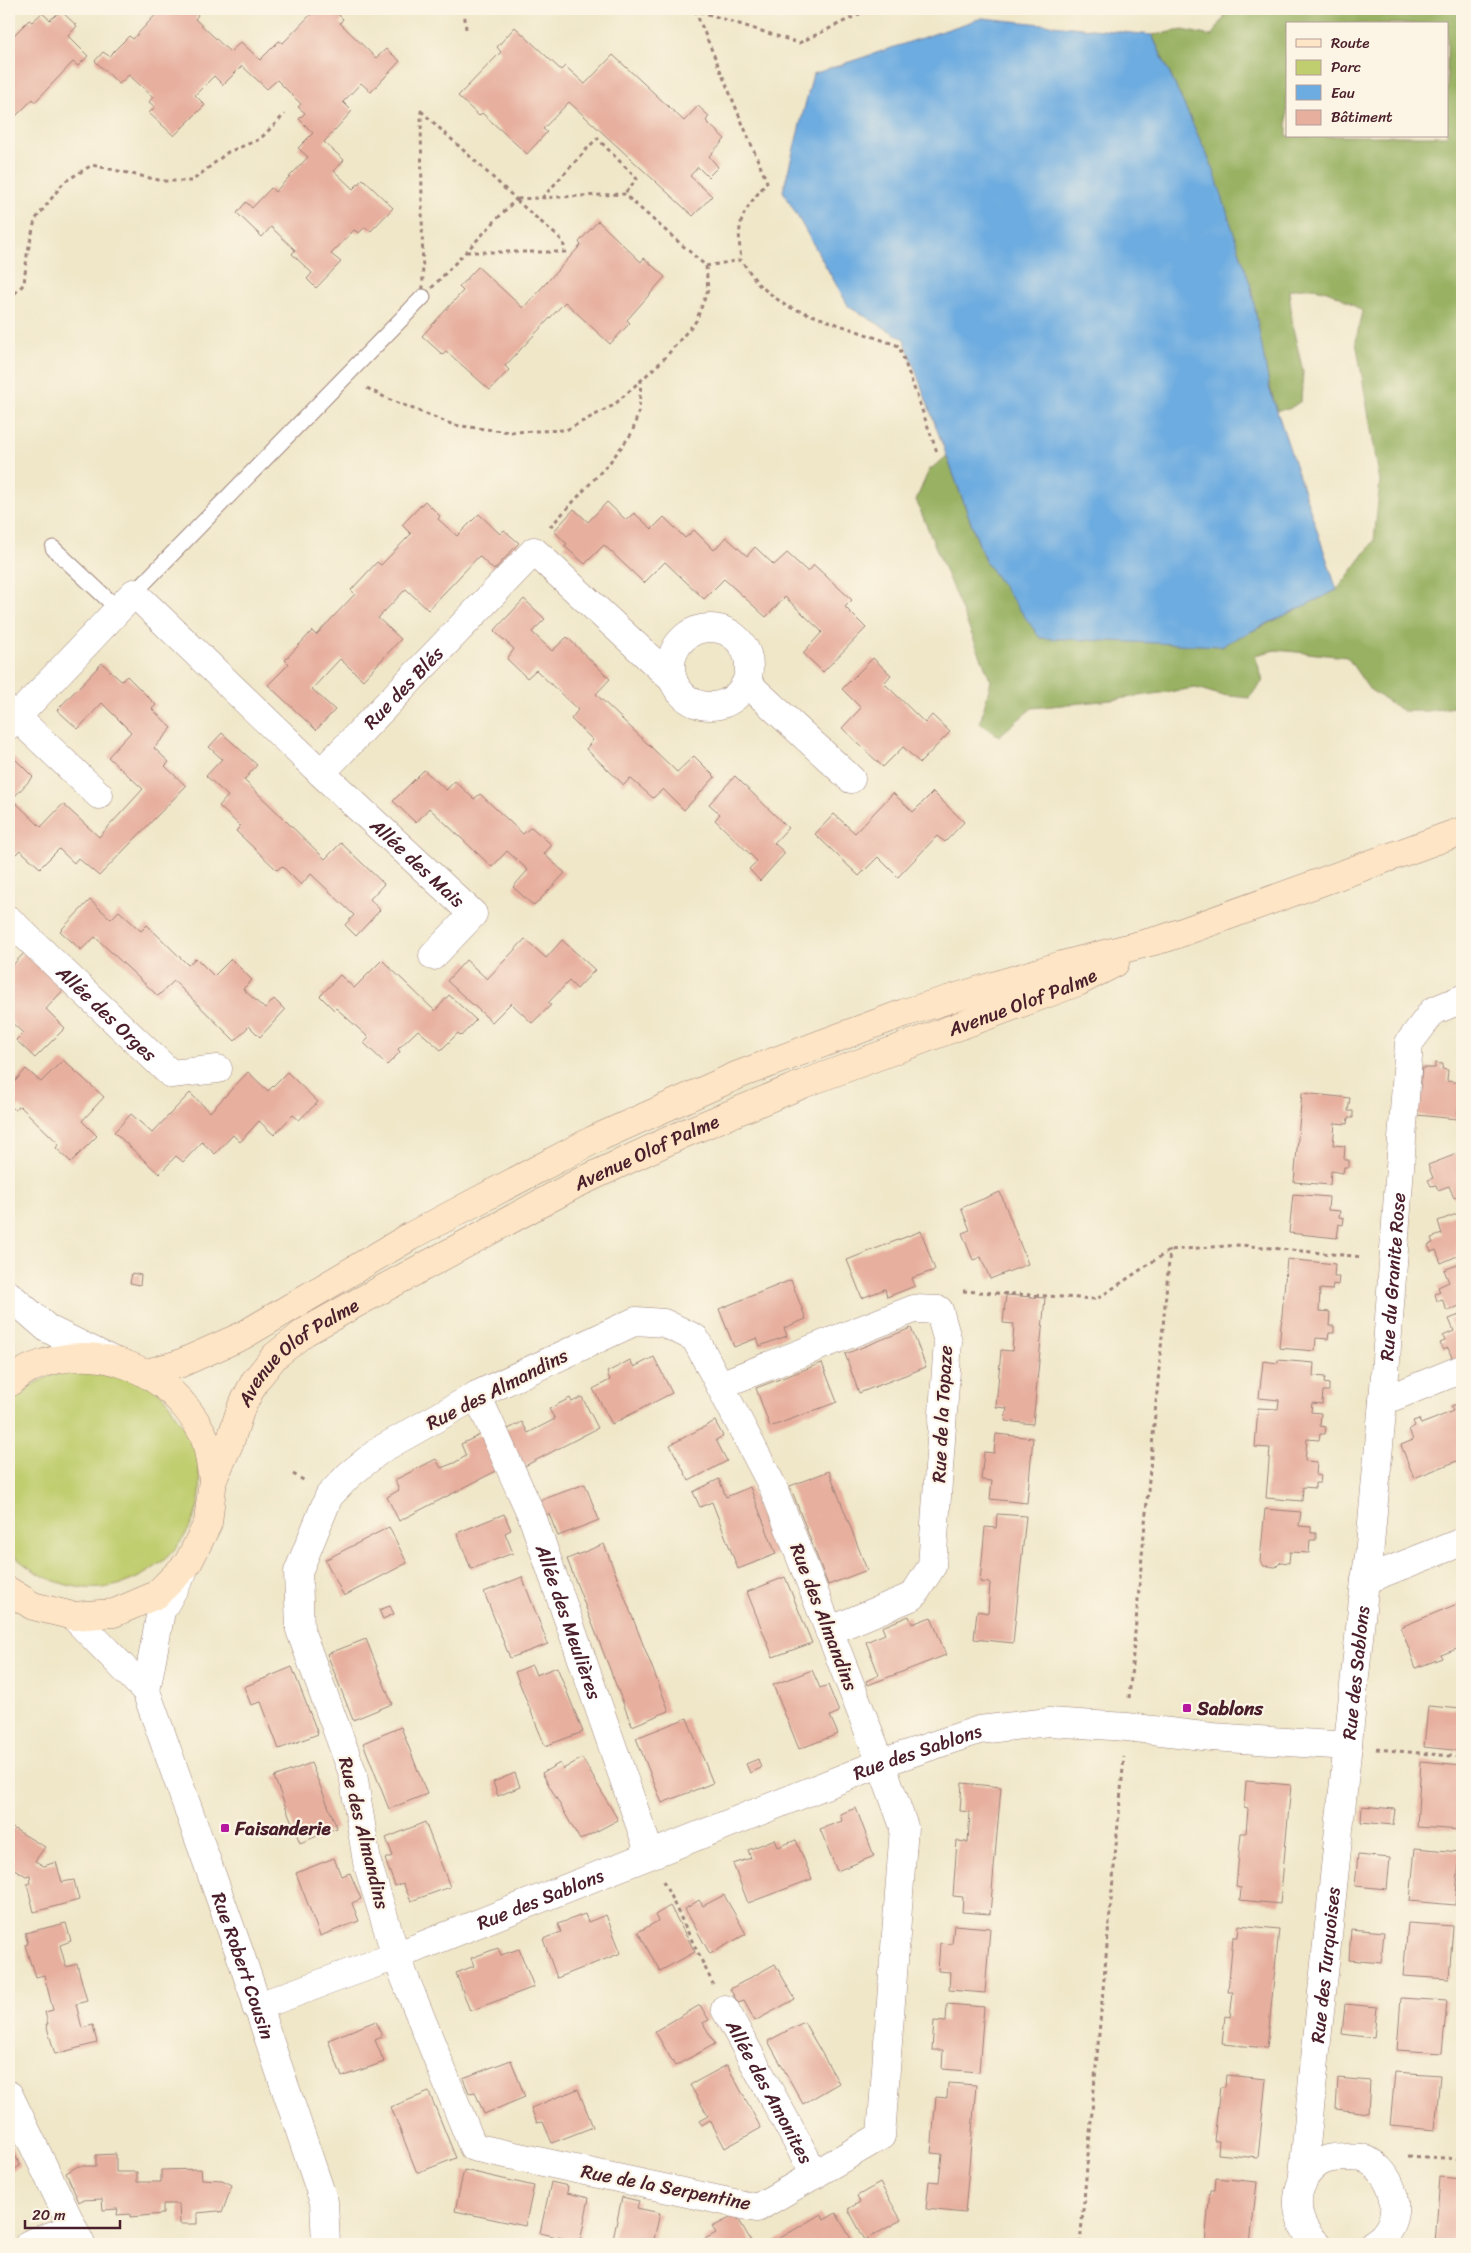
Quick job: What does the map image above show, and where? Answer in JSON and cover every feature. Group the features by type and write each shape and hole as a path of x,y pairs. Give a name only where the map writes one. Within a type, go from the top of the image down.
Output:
{"main road":[{"name":"Avenue Olof Palme","path":"147,1373 179,1364 242,1336 411,1236 558,1158 593,1140 738,1075 904,1014 1062,965 1166,938 1462,831"},
{"name":"Avenue Olof Palme","path":"9,1591 33,1606 73,1616 114,1612 156,1595 188,1564 208,1524 214,1479 230,1442 241,1408 255,1381 275,1356 305,1332 329,1318 576,1184 683,1134 803,1084 1078,982 1166,938"},
{"name":"Avenue Olof Palme","path":"9,1383 31,1368 70,1357 110,1359 147,1373 179,1397 203,1435 214,1479"}],"street":[{"path":"534,551 673,680 680,692 690,701 702,705 716,706 734,698 746,683 750,671 749,658 744,646 736,636 725,630 712,627 700,628 688,634 678,643 673,655 671,668 673,680"},
{"name":"Rue des Blés","path":"321,773 534,551"},
{"path":"99,795 11,718 126,601 321,773"},
{"path":"746,683 851,779"},
{"name":"Allée des Mais","path":"321,773 473,914 433,956"},
{"name":"Allée des Orges","path":"9,920 171,1074 218,1069"},
{"name":"Rue du Granite Rose","path":"1365,1580 1369,1556 1383,1401 1409,1043 1433,1011 1462,999"},
{"path":"9,1294 48,1329 110,1359"},
{"path":"720,1385 914,1309 939,1310"},
{"name":"Rue de la Topaze","path":"829,1631 913,1596 932,1566 948,1342 939,1310"},
{"name":"Rue des Almandins","path":"396,1956 367,1862 353,1774 300,1630 298,1572 329,1496 349,1475 380,1450 477,1395 636,1321 664,1323 695,1338 773,1487 881,1763"},
{"path":"1383,1401 1462,1369"},
{"name":"Allée des Meulières","path":"477,1395 532,1516 650,1854"},
{"name":"Rue des Sablons","path":"256,2007 396,1956 881,1763 979,1730 1049,1722 1127,1727 1212,1737 1348,1746 1365,1580 1462,1542"},
{"path":"146,1691 161,1611 188,1564"},
{"name":"Rue Robert Cousin","path":"73,1616 146,1691 240,1954 256,2007 324,2202 326,2244"},
{"name":"Rue des Turquoises","path":"1317,2244 1308,2237 1299,2220 1297,2202 1302,2184 1348,1746"},
{"name":"Rue de la Serpentine","path":"396,1956 473,2147 757,2208 881,2136 904,1827 881,1763"},
{"name":"Allée des Amonites","path":"725,2009 815,2175"},
{"path":"9,2095 77,2236 29,2244"},
{"path":"1302,2184 1318,2164 1336,2157 1362,2158 1378,2167 1389,2181 1394,2194 1395,2210 1391,2225 1381,2240 1373,2244"}],"lane":[{"path":"53,548 126,601 423,296"}],"path":[{"path":"464,9 466,29"},
{"path":"693,9 799,42 870,9"},
{"path":"693,9 766,182 742,214 738,237 741,260 759,285 786,306 899,346 937,452"},
{"path":"423,296 421,111 563,241 564,252 466,252"},
{"path":"9,299 24,284 27,255 35,220 64,182 92,165 163,181 192,181 228,152 260,139 285,114"},
{"path":"541,198 597,138 637,179 624,194"},
{"path":"345,377 388,399 454,425 510,432 566,430 614,405 663,360 696,321 708,290 706,266 624,194 516,199 423,296"},
{"path":"706,266 741,260"},
{"path":"534,551 542,536 610,462 632,432 639,410 641,380"},
{"path":"939,1310 952,1290 1097,1299 1170,1250 1240,1245 1394,1259"},
{"path":"1348,1746 1462,1757"},
{"path":"650,1854 725,2009"},
{"path":"1378,2167 1407,2156 1462,2159"}],"green space":[{"path":"1225,9 1462,9 1462,706 1427,711 1403,711 1369,689 1347,657 1276,650 1255,655 1263,681 1249,698 1220,695 1196,688 1111,700 1032,708 999,736 980,723 991,681 916,500 929,470 947,456 985,561 1221,646 1337,590 1374,541 1380,482 1356,341 1362,311 1336,295 1319,289 1300,288 1289,290 1293,328 1303,371 1301,401 1289,409 1276,410 1212,166 1152,35 1183,30 1211,36 1224,18"},
{"path":"95,1367 148,1385 162,1394 196,1444 199,1458 200,1493 196,1513 188,1531 176,1548 161,1563 125,1583 105,1588 85,1588 54,1581 26,1565 9,1551 9,1405 27,1388 48,1377 71,1370"}],"water":[{"path":"982,18 1152,35 1213,168 1251,287 1270,390 1337,590 1221,646 1040,638 985,561 904,339 849,307 783,191 813,74"}],"building":[{"path":"161,9 193,9 198,15 195,19 230,52 241,42 260,60 279,41 283,43 316,9 338,9 335,11 343,19 340,23 376,58 386,49 400,61 371,92 361,83 343,102 352,111 324,142 344,160 334,171 353,189 363,179 393,208 371,231 365,227 359,233 354,230 331,254 341,262 316,288 307,279 312,273 292,254 295,250 271,227 262,237 237,213 246,202 252,208 271,188 275,192 308,157 298,148 313,133 299,119 305,113 298,107 301,104 277,80 267,89 242,66 223,85 214,76 195,95 205,105 174,136 149,113 155,107 149,102 153,97 129,75 119,84 95,61 103,52 109,56 129,36 133,39"},
{"path":"61,11 77,26 68,36 88,56 78,66 73,62 35,102 33,99 14,118 9,114 9,40 29,20 32,22 42,13 50,20"},
{"path":"515,27 561,70 565,66 585,84 613,55 684,121 698,106 709,116 706,121 725,139 709,156 718,167 708,177 698,167 690,176 712,196 693,216 569,102 543,129 547,132 527,154 482,113 479,116 458,96 501,52 497,47"},
{"path":"598,221 641,262 644,258 665,277 627,320 630,323 610,344 565,302 505,366 509,370 490,390 446,351 443,355 422,336 463,291 459,287 478,267 523,308 581,245 579,242"},
{"path":"425,501 440,516 438,519 457,536 479,514 500,534 504,530 519,543 494,570 479,556 428,610 406,589 378,618 401,639 363,680 340,659 312,689 335,710 316,730 268,685 289,664 285,660 312,631 316,635 355,594 351,590 377,562 381,565 411,534 402,525"},
{"path":"607,502 626,520 634,513 652,529 664,517 685,538 694,530 714,550 726,537 747,556 755,547 774,565 787,553 808,572 814,565 852,600 845,607 866,628 823,672 803,653 822,632 785,597 766,617 724,579 704,599 665,562 644,583 604,545 585,564 564,546 567,544 554,531 574,509 588,522"},
{"path":"524,599 545,619 532,632 552,651 567,637 610,679 596,694 677,772 694,756 715,777 684,810 663,789 653,798 630,778 624,785 586,749 593,740 571,719 578,710 536,670 527,678 507,659 514,649 494,631"},
{"path":"873,658 891,675 884,683 925,723 932,715 950,732 920,763 903,747 883,767 842,728 861,708 842,689"},
{"path":"102,663 121,681 127,676 156,705 152,709 172,728 154,748 169,762 165,766 186,786 99,876 78,858 74,863 59,849 40,868 20,850 16,854 9,847 9,762 13,757 33,777 12,799 41,827 63,804 99,837 143,789 108,757 131,732 102,703 78,729 57,710"},
{"path":"222,733 257,765 244,780 325,859 341,843 384,884 370,899 380,910 356,936 345,925 354,915 311,874 301,885 282,866 277,870 236,831 240,826 219,806 228,796 206,776 222,759 209,747"},
{"path":"424,770 446,790 455,781 474,799 480,794 523,834 531,827 552,845 544,854 565,873 534,906 513,887 528,870 507,851 492,867 429,808 416,823 393,801"},
{"path":"735,776 788,828 774,843 785,853 760,881 749,869 757,861 715,820 720,814 709,804"},
{"path":"933,792 964,822 945,842 937,836 898,877 878,857 859,876 815,834 834,814 855,833 893,793 913,812"},
{"path":"90,900 111,919 119,911 141,931 147,925 188,965 196,958 214,976 231,959 252,980 243,989 265,1009 274,999 285,1010 260,1037 249,1026 235,1041 174,981 158,996 95,937 81,950 60,931"},
{"path":"525,939 546,958 562,940 595,970 577,989 569,981 548,1003 551,1005 532,1023 511,1003 492,1022 447,981 466,960 487,979"},
{"path":"25,952 64,989 46,1009 65,1028 35,1058 16,1040 23,1033 9,1020 9,969"},
{"path":"382,960 435,1011 449,995 476,1020 461,1036 458,1033 441,1050 418,1030 398,1049 400,1052 387,1065 364,1043 369,1038 336,1008 334,1010 320,996 340,975 354,988"},
{"path":"63,1060 104,1097 82,1121 97,1136 71,1162 56,1148 59,1144 20,1106 15,1110 9,1104 9,1088 26,1069 41,1082"},
{"path":"1435,1063 1443,1064 1442,1069 1448,1070 1447,1081 1461,1083 1457,1119 1417,1115 1422,1068 1435,1068"},
{"path":"248,1072 268,1091 287,1072 318,1102 299,1120 293,1115 274,1135 259,1121 240,1142 233,1135 215,1154 202,1142 183,1162 176,1156 159,1174 114,1132 131,1114 152,1133 190,1093 210,1112"},
{"path":"1302,1093 1350,1098 1348,1111 1353,1111 1353,1118 1348,1118 1347,1124 1335,1123 1333,1145 1345,1146 1344,1160 1349,1160 1349,1167 1344,1167 1343,1173 1331,1171 1330,1185 1294,1182"},
{"path":"1462,1152 1462,1195 1454,1198 1449,1186 1438,1190 1436,1185 1431,1186 1428,1180 1433,1178 1428,1165"},
{"path":"1000,1192 1028,1264 990,1279 981,1257 973,1260 962,1233 970,1230 961,1208"},
{"path":"1293,1194 1329,1197 1328,1210 1340,1211 1339,1217 1344,1218 1343,1225 1339,1224 1337,1238 1289,1233"},
{"path":"1462,1212 1462,1254 1441,1263 1436,1250 1431,1252 1428,1245 1433,1243 1431,1238 1442,1234 1438,1221"},
{"path":"921,1231 935,1270 912,1278 915,1286 887,1297 885,1289 862,1298 847,1260"},
{"path":"1287,1259 1335,1264 1334,1277 1339,1277 1338,1285 1333,1284 1332,1290 1320,1289 1319,1311 1330,1312 1329,1326 1334,1326 1334,1333 1329,1333 1328,1339 1316,1338 1315,1351 1279,1348"},
{"path":"1462,1263 1462,1305 1447,1311 1442,1299 1437,1301 1435,1294 1440,1292 1438,1287 1449,1282 1444,1270"},
{"path":"132,1273 141,1275 140,1285 130,1283"},
{"path":"791,1280 806,1319 784,1328 787,1336 760,1346 757,1338 734,1347 719,1309"},
{"path":"1006,1295 1045,1298 1033,1424 1005,1421 1007,1408 996,1407 1001,1350 1012,1351 1014,1324 1003,1323"},
{"path":"1462,1314 1462,1356 1453,1360 1448,1348 1443,1350 1440,1343 1445,1341 1443,1336 1454,1331 1449,1319"},
{"path":"911,1328 926,1367 859,1393 845,1354"},
{"path":"654,1357 672,1393 612,1424 593,1389 610,1380 607,1372 630,1360 634,1367"},
{"path":"1278,1360 1314,1363 1313,1376 1325,1377 1324,1383 1329,1384 1329,1391 1323,1391 1322,1404 1312,1403 1311,1412 1321,1413 1320,1426 1326,1427 1325,1434 1320,1434 1319,1440 1307,1439 1305,1461 1317,1462 1316,1475 1321,1476 1320,1483 1315,1483 1315,1488 1303,1487 1302,1501 1266,1498 1270,1448 1255,1447 1258,1408 1278,1409 1279,1400 1259,1398 1263,1361 1278,1363"},
{"path":"822,1363 837,1402 770,1427 756,1388"},
{"path":"582,1397 598,1428 521,1468 502,1432 522,1422 528,1433 555,1419 549,1409 570,1398 572,1402"},
{"path":"1458,1404 1460,1409 1462,1408 1462,1459 1414,1478 1401,1445 1413,1440 1409,1429 1415,1426 1413,1421 1419,1419 1421,1424 1453,1411 1451,1406"},
{"path":"715,1421 723,1436 716,1440 727,1461 689,1481 670,1445"},
{"path":"482,1434 500,1469 399,1521 387,1497 399,1490 395,1480 436,1459 441,1468 454,1463 466,1456 461,1444"},
{"path":"996,1434 1033,1438 1027,1503 990,1499 992,1481 981,1480 984,1452 994,1453"},
{"path":"829,1471 867,1570 828,1585 790,1486"},
{"path":"719,1479 726,1497 750,1487 776,1554 738,1569 712,1502 700,1507 693,1492"},
{"path":"585,1484 599,1520 558,1536 549,1514 543,1517 536,1502"},
{"path":"1265,1509 1301,1512 1299,1526 1311,1527 1311,1533 1316,1533 1316,1540 1310,1540 1309,1553 1290,1552 1289,1563 1281,1562 1276,1567 1264,1566 1260,1561"},
{"path":"504,1514 511,1530 505,1533 513,1553 471,1569 457,1533"},
{"path":"997,1514 1026,1516 1013,1643 974,1639 977,1611 988,1613 990,1583 980,1582 985,1527 996,1528"},
{"path":"389,1527 407,1563 344,1596 325,1560"},
{"path":"604,1544 669,1711 632,1726 567,1559"},
{"path":"522,1577 548,1644 510,1658 484,1592"},
{"path":"785,1577 812,1643 773,1657 747,1592"},
{"path":"1462,1602 1462,1647 1441,1655 1442,1658 1416,1668 1401,1627"},
{"path":"390,1606 394,1614 383,1619 379,1610"},
{"path":"909,1616 912,1624 931,1617 946,1655 868,1685 866,1681 879,1675 866,1642 885,1634 882,1627"},
{"path":"366,1639 392,1704 353,1720 327,1654"},
{"path":"532,1665 536,1675 557,1667 583,1732 545,1746 515,1672"},
{"path":"292,1667 318,1734 279,1749 261,1702 251,1705 244,1687"},
{"path":"812,1670 820,1688 828,1685 839,1712 830,1716 838,1734 799,1749 773,1685"},
{"path":"1428,1706 1462,1709 1462,1751 1424,1747"},
{"path":"687,1718 713,1783 662,1803 636,1738"},
{"path":"401,1727 427,1794 389,1809 363,1743"},
{"path":"582,1758 618,1820 580,1840 542,1773 560,1763 563,1769"},
{"path":"758,1759 761,1768 750,1773 746,1764"},
{"path":"1421,1761 1462,1765 1462,1830 1417,1827"},
{"path":"311,1763 337,1828 300,1843 274,1777"},
{"path":"515,1773 520,1787 498,1796 493,1782"},
{"path":"1246,1781 1291,1785 1280,1904 1240,1900 1241,1888 1236,1887 1241,1833 1246,1833 1248,1809 1244,1808"},
{"path":"962,1783 1001,1787 990,1914 962,1912 963,1897 953,1896 957,1841 968,1842 970,1812 960,1811"},
{"path":"1362,1806 1395,1809 1393,1825 1361,1822"},
{"path":"856,1808 874,1856 837,1871 820,1829 842,1821 840,1814"},
{"path":"425,1822 450,1887 411,1901 403,1883 395,1886 385,1859 393,1856 386,1838"},
{"path":"11,1827 45,1847 35,1861 44,1866 56,1862 62,1882 74,1880 79,1900 34,1912 27,1884 31,1883 30,1875 26,1876 9,1866 9,1831"},
{"path":"775,1839 778,1847 796,1840 812,1879 748,1903 733,1864 751,1858 748,1850"},
{"path":"1415,1848 1460,1852 1455,1905 1410,1901"},
{"path":"1358,1855 1390,1858 1387,1889 1355,1886"},
{"path":"334,1858 341,1876 350,1873 361,1899 352,1903 359,1921 320,1936 296,1873"},
{"path":"724,1895 746,1934 710,1954 685,1909 699,1900 703,1906"},
{"path":"670,1906 695,1952 660,1971 638,1932 658,1921 655,1915"},
{"path":"585,1914 588,1922 606,1915 621,1953 557,1978 543,1939 561,1932 558,1924"},
{"path":"66,1923 71,1941 60,1945 66,1967 77,1964 87,2001 76,2004 82,2028 93,2025 97,2043 55,2054 46,2024 48,2024 45,2012 53,2010 44,1975 36,1977 31,1965 25,1945 28,1944 25,1933"},
{"path":"1408,1923 1453,1926 1449,1979 1403,1976"},
{"path":"954,1925 990,1928 985,1993 949,1990 950,1972 938,1971 940,1943 952,1944"},
{"path":"1239,1925 1279,1929 1267,2048 1222,2044 1225,2016 1230,2017 1233,1992 1228,1992 1233,1937 1238,1937"},
{"path":"1351,1929 1384,1932 1381,1963 1349,1960"},
{"path":"498,1948 501,1955 519,1949 534,1987 470,2011 456,1973 474,1966 471,1958"},
{"path":"775,1964 795,1999 755,2021 744,2001 738,2003 730,1989"},
{"path":"1401,1998 1447,2001 1442,2053 1397,2050"},
{"path":"947,2004 984,2007 979,2072 942,2069 943,2050 932,2050 934,2021 946,2022"},
{"path":"1345,2004 1377,2007 1374,2038 1342,2034"},
{"path":"700,2005 709,2020 703,2023 715,2044 675,2066 655,2031"},
{"path":"376,2021 382,2037 375,2040 384,2062 342,2077 328,2040"},
{"path":"804,2022 839,2083 803,2104 768,2041"},
{"path":"511,2060 525,2097 484,2114 475,2092 469,2093 463,2078"},
{"path":"727,2065 761,2128 725,2148 710,2120 702,2125 699,2121 708,2116 690,2085"},
{"path":"1395,2072 1440,2075 1435,2130 1390,2126"},
{"path":"1226,2075 1266,2079 1258,2158 1218,2154 1219,2141 1214,2141 1220,2087 1225,2087"},
{"path":"1338,2078 1370,2081 1368,2113 1336,2109"},
{"path":"948,2083 976,2085 965,2213 926,2209 929,2181 939,2182 942,2154 931,2153 936,2097 947,2098"},
{"path":"578,2089 593,2127 552,2143 543,2122 537,2123 531,2108"},
{"path":"429,2092 456,2158 417,2173 391,2107"},
{"path":"9,2141 20,2166 9,2172"},
{"path":"116,2154 116,2172 137,2172 137,2182 161,2182 161,2170 201,2169 202,2179 222,2180 232,2185 222,2213 218,2211 197,2213 197,2224 180,2224 179,2204 163,2204 163,2214 130,2217 130,2214 117,2215 118,2209 103,2210 102,2199 82,2200 79,2202 66,2173 78,2166 96,2166 96,2155"},
{"path":"464,2170 534,2186 525,2226 455,2211"},
{"path":"1440,2177 1462,2179 1462,2244 1435,2244"},
{"path":"1216,2178 1257,2182 1250,2244 1205,2244 1210,2190 1215,2190"},
{"path":"551,2182 568,2186 567,2193 589,2198 580,2242 540,2233"},
{"path":"880,2183 901,2220 865,2240 848,2209 860,2202 857,2196"},
{"path":"622,2197 639,2201 637,2208 660,2213 653,2244 612,2244"},
{"path":"836,2213 854,2244 777,2244 775,2241 821,2214 824,2220"},
{"path":"736,2215 753,2244 706,2244 703,2240 716,2233 712,2227"}],"place":[{"name":"Sablons","path":"1187,1708"},
{"name":"Faisanderie","path":"225,1828"}]}
